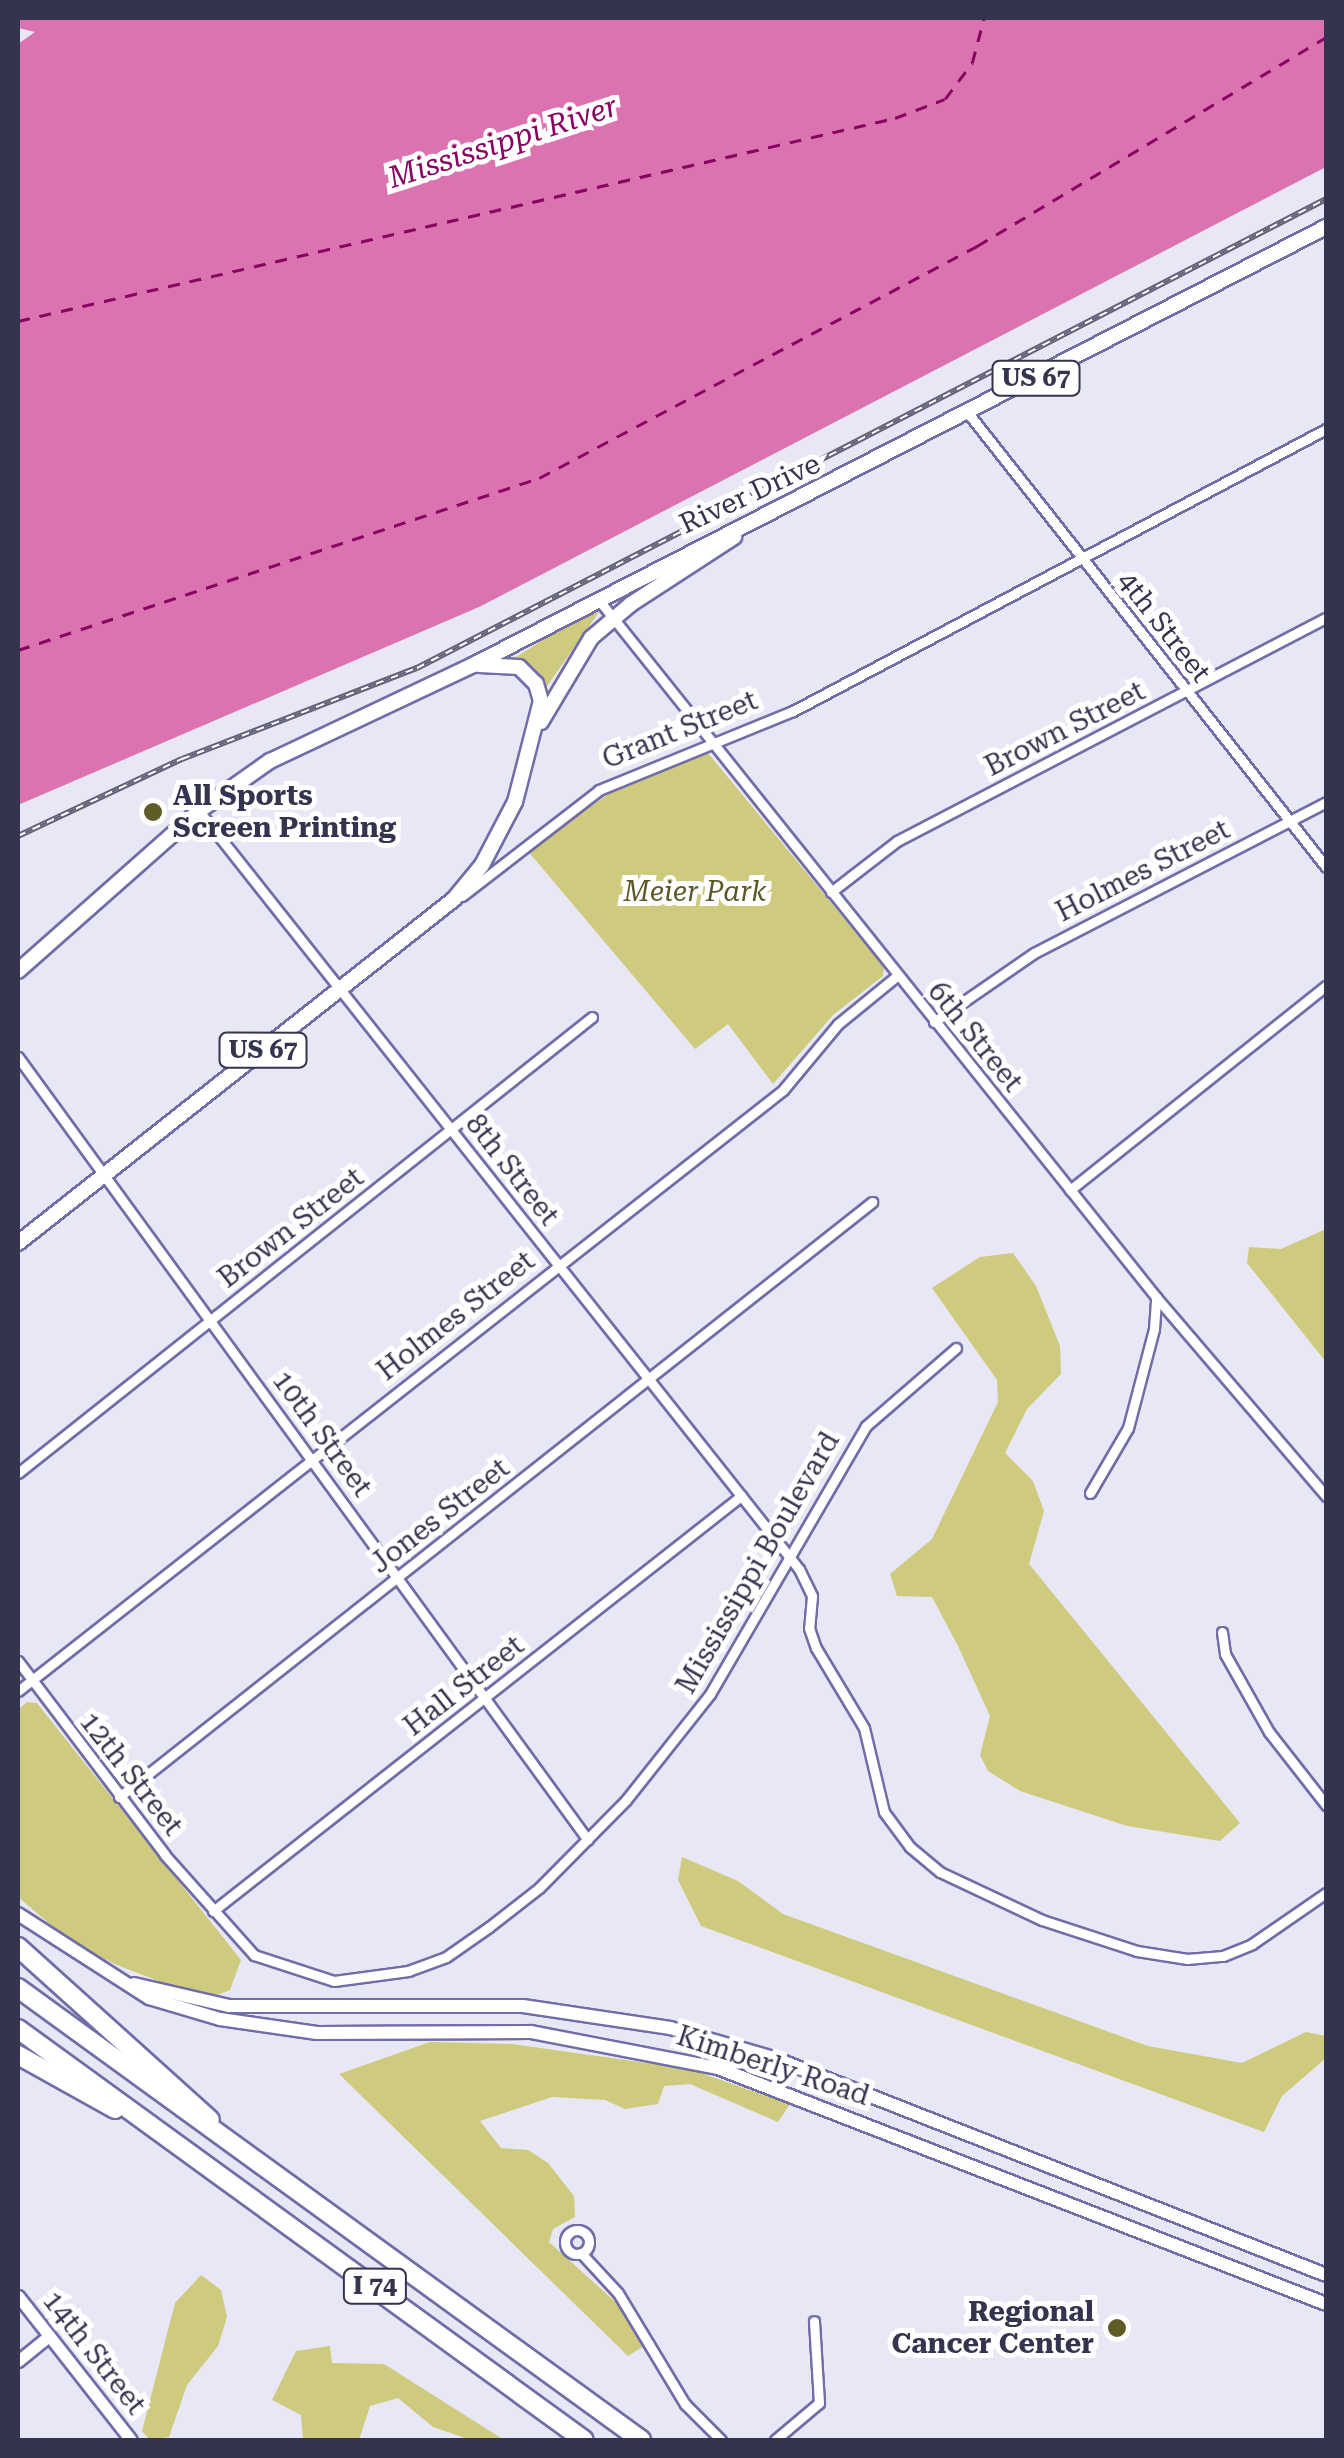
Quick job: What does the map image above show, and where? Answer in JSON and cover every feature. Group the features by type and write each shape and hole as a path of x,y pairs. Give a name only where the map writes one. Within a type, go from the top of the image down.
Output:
{"highway":[{"path":"18,1947 201,2109 233,2147"},
{"name":"I 74","path":"18,1988 641,2440"},
{"name":"I 74","path":"18,2029 584,2440"},
{"path":"18,2055 164,2134"}],"main road":[{"name":"River Drive","path":"199,811 286,752 473,666 598,598 744,528 1326,228"},
{"name":"US 67","path":"420,926 454,899 502,833 538,727 570,668 613,618 744,528"},
{"path":"473,666 512,664 530,676 541,701 538,727"},
{"name":"US 67","path":"18,971 199,811"},
{"name":"Grant Street","path":"18,1244 420,926"},
{"name":"Kimberly Road","path":"18,1914 120,1981 179,2008 254,2026 531,2032 718,2068 1326,2304"},
{"name":"Kimberly Road","path":"120,1981 230,2006 523,2006 670,2028 774,2058 1326,2275"}],"street":[{"name":"4th Street","path":"968,413 1326,867"},
{"name":"Grant Street","path":"420,926 609,785 793,711 1326,429"},
{"name":"6th Street","path":"598,598 1156,1297 1326,1496"},
{"name":"Brown Street","path":"832,892 898,841 1326,618"},
{"name":"Holmes Street","path":"934,1022 1034,953 1326,802"},
{"name":"8th Street","path":"199,811 789,1556 812,1596 809,1628 816,1648 864,1728 884,1812 910,1847 940,1872 1042,1920 1137,1951 1187,1959 1223,1956 1252,1944 1326,1893"},
{"name":"Holmes Street","path":"30,1680 783,1090 838,1024 898,975"},
{"path":"1070,1190 1326,986"},
{"name":"Brown Street","path":"18,1473 592,1017"},
{"name":"10th Street","path":"18,1056 588,1840"},
{"name":"Jones Street","path":"119,1797 872,1202"},
{"path":"1090,1493 1128,1428 1154,1329 1156,1297"},
{"name":"Mississippi Boulevard","path":"213,1911 270,1962 334,1980 374,1980 446,1958 539,1888 588,1840 679,1738 866,1426 956,1348"},
{"name":"Hall Street","path":"213,1911 741,1496"},
{"path":"1222,1632 1225,1654 1269,1732 1326,1805"},
{"name":"12th Street","path":"18,1662 119,1797 213,1911"},
{"path":"18,1691 30,1680"},
{"path":"581,2253 618,2293 685,2404 721,2440"},
{"name":"14th Street","path":"18,2296 131,2440"},
{"path":"775,2440 819,2403 814,2321"},
{"path":"18,2362 48,2336"}],"green space":[{"path":"601,609 545,689 513,659 579,617"},
{"name":"Meier Park","path":"708,753 884,967 883,976 833,1015 773,1084 728,1024 695,1049 527,850 610,793"},
{"path":"1326,1229 1326,1362 1247,1263 1249,1247 1281,1249"},
{"path":"1013,1253 1036,1286 1060,1346 1061,1374 1027,1409 1005,1453 1033,1481 1044,1511 1029,1564 1240,1823 1220,1841 1127,1826 1020,1791 988,1771 980,1755 990,1716 958,1646 932,1597 897,1596 890,1574 932,1539 998,1402 997,1380 932,1288 980,1257"},
{"path":"27,1702 37,1703 241,1960 230,1990 217,1995 174,1987 117,1965 71,1942 18,1897 18,1710"},
{"path":"682,1857 738,1881 783,1914 1148,2046 1242,2063 1306,2032 1326,2036 1326,2058 1282,2096 1264,2132 701,1926 678,1880"},
{"path":"430,2042 512,2044 689,2069 790,2104 778,2122 690,2084 664,2086 658,2104 625,2109 605,2100 552,2097 480,2121 501,2148 528,2150 548,2163 574,2196 575,2217 553,2229 549,2242 621,2307 644,2346 628,2356 339,2074"},
{"path":"201,2275 221,2290 227,2317 218,2346 187,2385 169,2437 150,2440 142,2431 175,2303"},
{"path":"330,2346 332,2363 384,2364 504,2440 471,2440 433,2427 398,2398 370,2406 359,2440 303,2440 301,2415 272,2400 296,2351"}],"water":[{"name":"Mississippi River","path":"18,18 1326,18 1326,167 479,607 18,805 18,44 35,32 18,28"}],"ferry route":[{"path":"18,321 895,118 945,99 972,63 984,18"},
{"path":"18,650 539,478 977,246 1326,37"}],"railway":[{"path":"18,836 182,759 417,668 1326,199"}],"place":[{"name":"All Sports Screen Printing","path":"153,812"},
{"name":"Regional Cancer Center","path":"1117,2328"}]}
